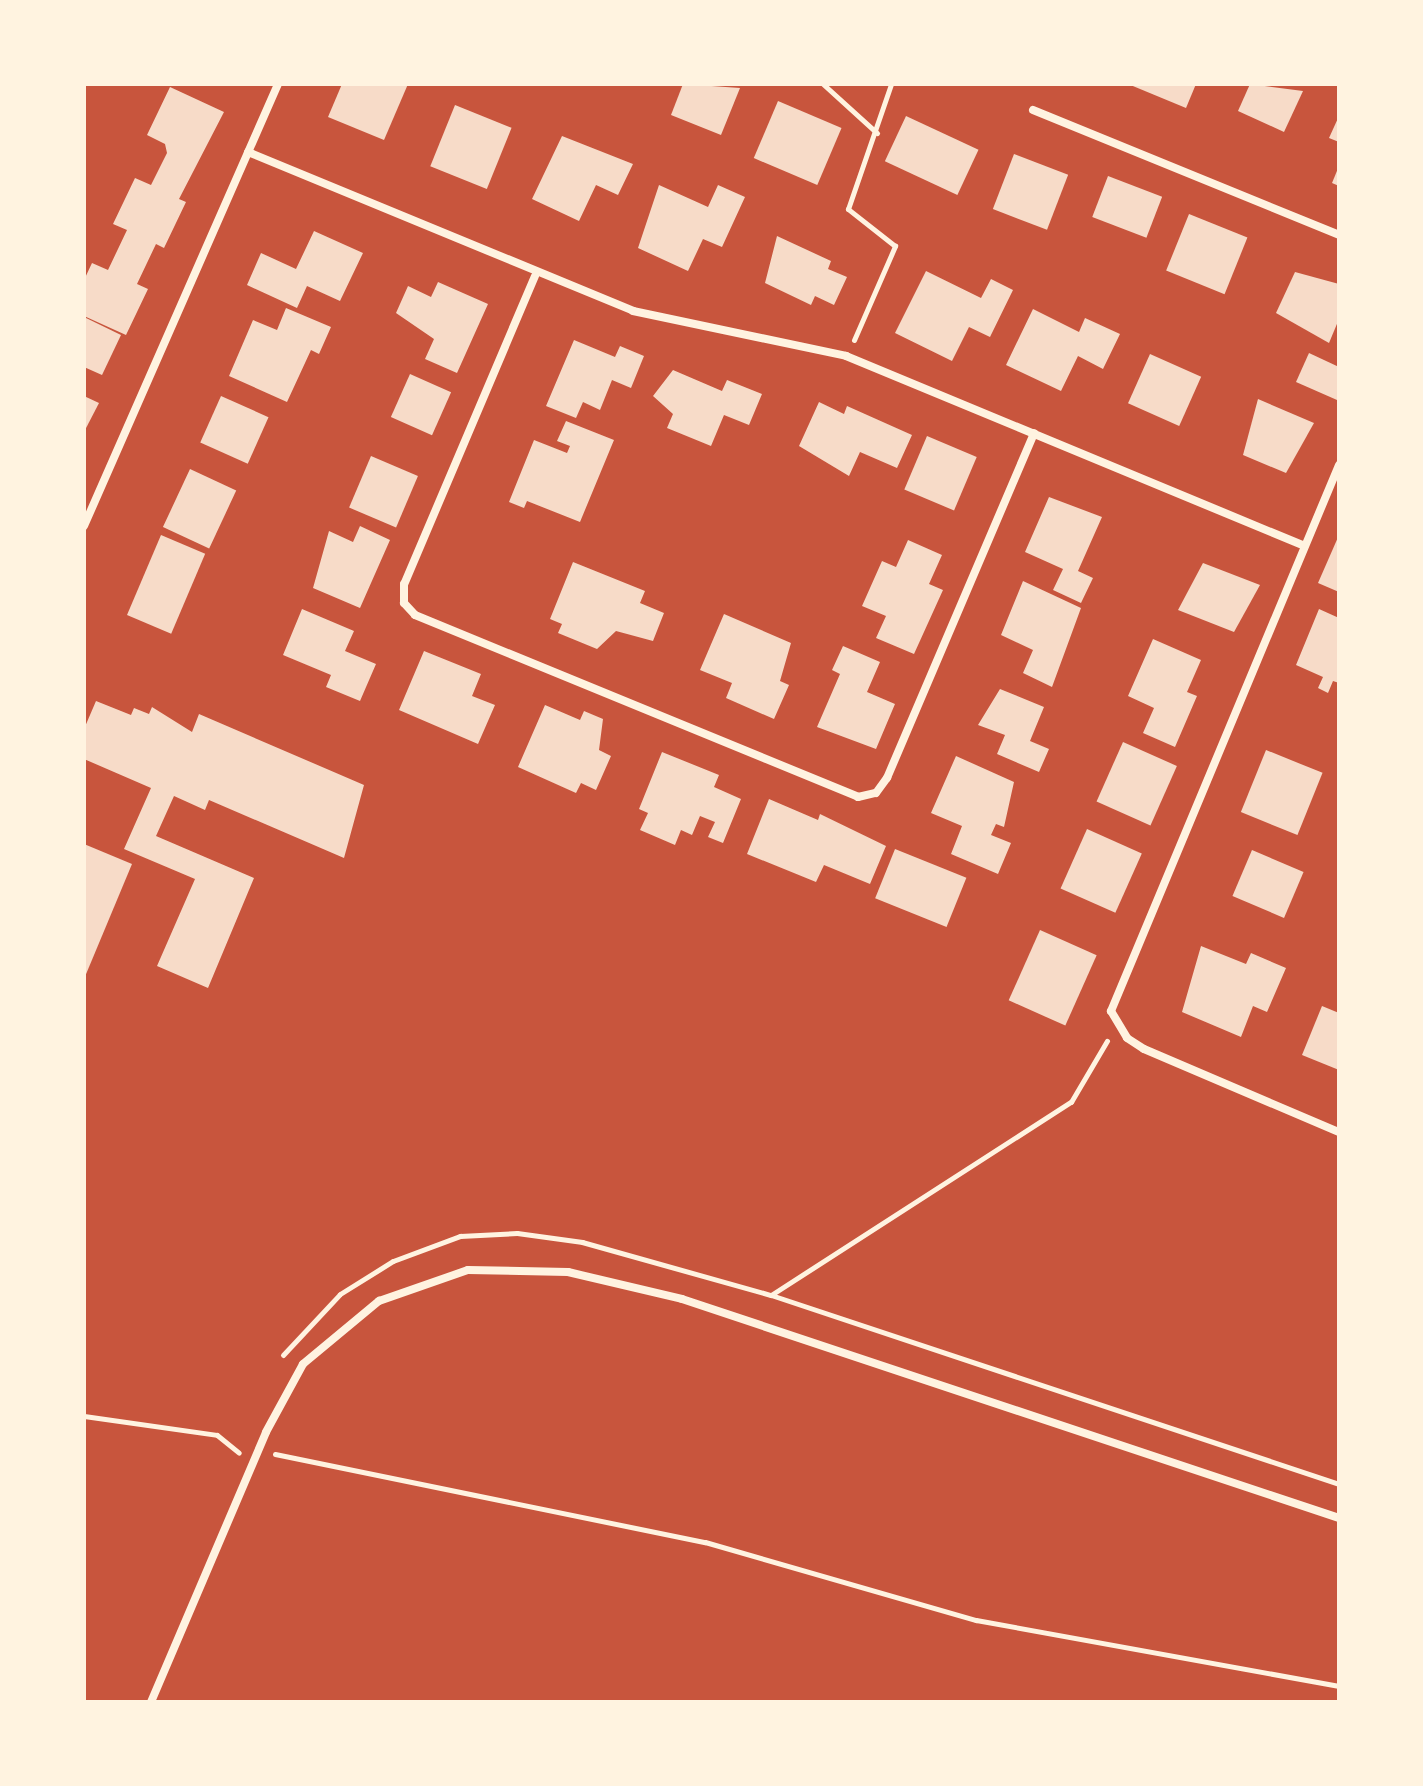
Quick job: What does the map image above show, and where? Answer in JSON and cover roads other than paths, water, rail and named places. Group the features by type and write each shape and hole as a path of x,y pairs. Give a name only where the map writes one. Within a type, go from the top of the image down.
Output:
{"street":[{"path":"84,526 278,84"},
{"path":"1033,110 1339,235"},
{"path":"248,152 535,276 676,324 846,356 1304,546"},
{"path":"535,276 404,584 404,603 415,615 858,797 876,793 887,778 1034,433"},
{"path":"1339,465 1115,993 1116,1026 1144,1049 1339,1132"},
{"path":"151,1702 277,1407 328,1338 379,1301 468,1270 530,1268 695,1303 1339,1518"}]}
